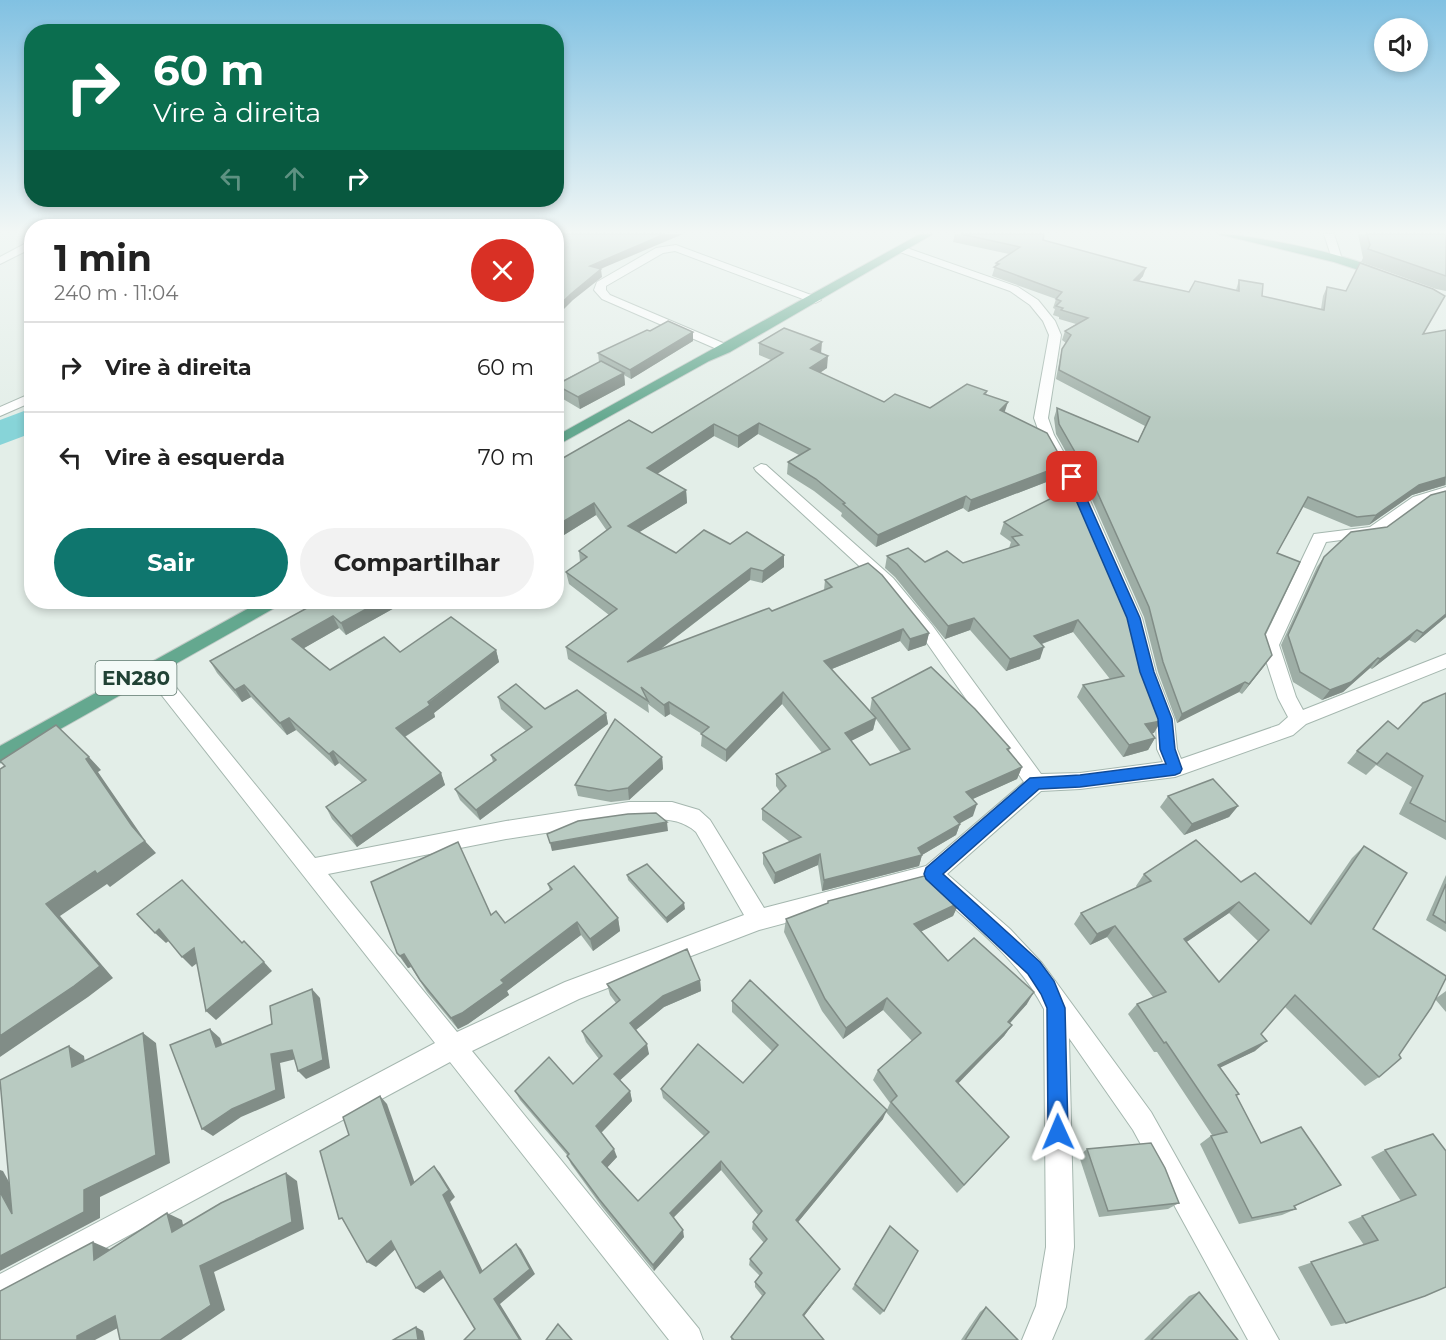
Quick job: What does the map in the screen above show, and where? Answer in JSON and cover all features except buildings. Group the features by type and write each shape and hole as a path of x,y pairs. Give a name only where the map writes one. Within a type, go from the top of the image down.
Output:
{"main road":[{"path":"564,437 705,358 726,350 821,297"},
{"name":"EN280","path":"0,755 259,609"}],"street":[{"path":"606,297 726,350"},
{"path":"806,297 815,300"},
{"path":"1026,297 1052,322 1055,335 1041,418 1047,435 1081,496 1133,618 1147,672 1165,719 1167,749 1175,769"},
{"path":"0,412 24,401"},
{"path":"761,468 887,582 926,629 1036,783"},
{"path":"1299,719 1287,698 1270,645 1320,538 1374,531 1418,500 1446,492"},
{"path":"0,1290 452,1047 573,990 759,920 932,874 1036,783 1080,781 1175,769 1286,730 1299,719 1446,661"},
{"path":"151,669 688,1340"},
{"path":"311,868 506,830 629,812 672,810 692,816 703,826 759,920"},
{"path":"932,874 1034,968 1142,1121 1264,1340"},
{"path":"1037,1340 1051,1307 1060,1247 1056,1008 1048,988"}],"waterway":[{"path":"0,434 24,423"}],"route":[{"path":"1058,1132 1056,1008 1048,988 1034,968 932,874 1036,783 1080,781 1175,769 1167,749 1165,719 1147,672 1133,618 1072,477"}]}
